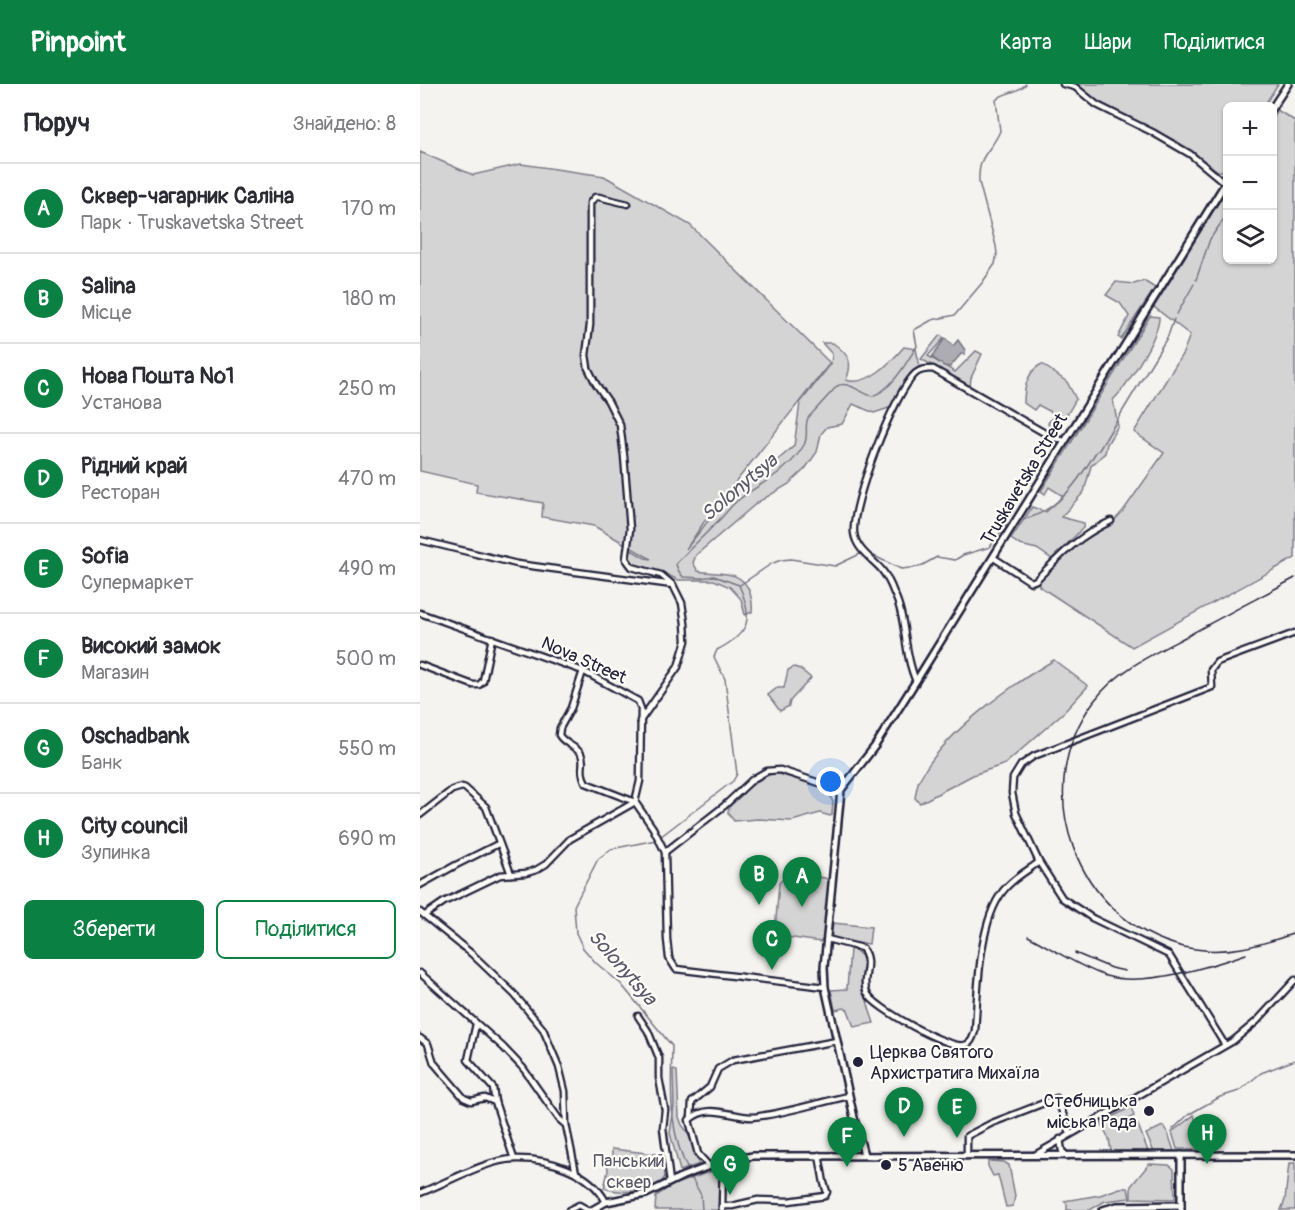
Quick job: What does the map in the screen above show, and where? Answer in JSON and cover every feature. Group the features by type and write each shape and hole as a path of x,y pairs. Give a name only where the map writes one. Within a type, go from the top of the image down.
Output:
{"street":[{"path":"1063,84 1075,87 1097,105 1190,154 1223,179"},
{"path":"1276,102 1288,84"},
{"name":"Truskavetska Street","path":"841,790 875,746 1223,186"},
{"path":"628,204 599,197 595,197 590,202 590,325 586,356 596,384 609,401 620,425 630,529 626,559 632,567 661,575 673,585 682,603 686,641 678,667 640,721"},
{"path":"916,681 909,664 895,595 882,571 859,547 854,533 860,495 898,397 917,372 933,369 1048,435 1064,441"},
{"path":"993,558 1031,582 1036,580 1069,546 1089,532 1111,521"},
{"path":"420,540 517,564 673,585"},
{"name":"Nova Street","path":"420,613 583,670 638,701 641,709 640,781 635,802"},
{"path":"1225,1045 1169,955 1107,925 1070,905 1062,898 1039,862 1016,813 1012,793 1013,778 1022,765 1034,756 1055,746 1212,687 1211,670 1217,662 1295,633"},
{"path":"420,665 473,685 479,685 483,681 492,638"},
{"path":"583,670 571,708 560,728 559,735 581,753 583,760 581,770 586,783 635,802 662,842 665,852 669,958 676,969 825,987"},
{"path":"665,852 724,806 753,779 767,771 780,770 841,790 824,967 825,987 864,1155"},
{"path":"420,814 457,787 465,788 486,807 511,874"},
{"path":"576,1173 566,1125 565,1091 550,1042 543,1029 514,994 472,954 423,914 501,875 536,870 546,864 570,839 635,802"},
{"path":"420,885 498,844"},
{"path":"827,939 862,948 868,959 865,987 867,993 885,1011 956,1046 968,1044 975,1031 983,946 995,905 1007,886 1039,862"},
{"path":"420,973 524,1068 559,1119 566,1125"},
{"path":"1033,1156 1225,1045 1257,1020 1295,980"},
{"path":"638,1016 648,1031 659,1058 659,1078 665,1110 663,1128 670,1182"},
{"path":"476,1024 468,1060 493,1088 495,1101 514,1158"},
{"path":"420,1038 428,1044 434,1063 464,1098 471,1101 485,1098 495,1101"},
{"path":"709,1166 698,1154 689,1120 692,1102 710,1087 718,1069 723,1064 749,1056 837,1041"},
{"path":"691,1118 705,1112 718,1111 755,1116 849,1096"},
{"path":"967,1156 968,1136 992,1123 1057,1098 1071,1133"},
{"path":"1060,1139 1062,1150 1067,1156"},
{"path":"723,1161 722,1208 758,1200 789,1200 825,1196 827,1192 819,1155"},
{"path":"1103,1210 1117,1206 1181,1208 1181,1155"},
{"path":"568,1210 579,1205 590,1210 606,1202 646,1194 683,1176 723,1161 753,1156 1295,1155"},
{"path":"420,1193 480,1168 514,1158 545,1162 576,1173 596,1186 606,1202"}],"green space":[{"path":"1076,84 1278,84 1267,102 1223,102 1223,171 1218,171 1179,143 1095,100"},
{"path":"1277,110 1295,121 1295,558 1132,647 1039,586 1039,582 1074,546 1111,524 1123,511 1164,453 1134,432 1183,353 1190,335 1154,307 1223,195 1223,264 1277,264"},
{"path":"420,152 473,175 521,164 604,176 690,225 830,363 704,522 686,549 708,521 753,476 773,464 794,446 800,403 831,364 832,354 822,343 833,343 846,355 849,368 846,380 854,381 871,377 904,347 916,349 920,367 911,375 889,408 874,413 853,404 842,424 827,427 821,434 817,452 805,469 789,484 758,502 696,555 693,563 698,571 735,576 746,585 752,602 752,612 745,615 741,599 730,587 714,580 678,580 662,572 634,564 628,557 628,548 651,559 594,526 542,517 543,503 476,492 477,484 420,471"},
{"path":"1144,281 1155,288 1121,339 1118,337 1129,316 1120,303 1106,295 1116,282 1134,284"},
{"path":"1150,316 1159,317 1154,336 1134,373 1113,400 1118,426 1107,444 1105,453 1091,466 1084,492 1061,517 1084,523 1083,528 1052,559 1037,549 1020,545 1011,539 1032,507 1046,512 1063,496 1049,487 1045,494 1041,491"},
{"path":"940,335 944,338 928,356 955,372 976,351 982,354 971,378 970,387 921,359"},
{"path":"1042,364 1067,382 1076,399 1068,413 1053,428 1049,427 1048,423 1055,414 1038,405 1034,410 1024,403 1027,380"},
{"path":"1054,660 1088,686 1065,711 1005,764 973,775 920,803 915,798 919,780 930,762 945,745 961,728 998,697"},
{"path":"794,667 811,678 790,701 789,706 780,711 768,695 777,688 784,688 788,670"},
{"path":"776,773 826,788 833,802 832,815 820,813 792,821 758,819 734,821 728,813 729,807 756,782"},
{"path":"794,874 825,878 829,881 823,939 820,942 780,936 775,931 779,883 785,877"},
{"path":"833,923 871,927 869,944 831,940"},
{"path":"850,949 862,956 864,961 865,988 874,1023 854,1027 848,1010 844,1008 835,1010 831,990 847,989"},
{"path":"673,1070 677,1071 679,1117 688,1133 699,1164 680,1171 670,1133 674,1106"},
{"path":"1131,1107 1134,1116 1128,1119 1132,1127 1138,1125 1148,1151 1111,1151 1109,1139 1101,1123"},
{"path":"1194,1115 1204,1149 1177,1149 1172,1132"},
{"path":"1163,1126 1174,1151 1154,1152 1146,1134"},
{"name":"Панський сквер","path":"612,1149 664,1155 666,1174 662,1181 648,1189 620,1191 604,1188 608,1171 607,1159 612,1158"},
{"path":"988,1161 1004,1162 1009,1165 1015,1196 1013,1206 1006,1207 998,1175 993,1176"},
{"path":"1289,1163 1295,1163 1295,1210 1281,1210 1285,1200"},
{"path":"1149,1164 1169,1165 1174,1169 1175,1199 1131,1198 1131,1186"},
{"path":"718,1169 719,1210 655,1210 656,1196 673,1185"},
{"path":"1120,1188 1128,1188 1130,1198 1105,1201 1090,1210 1067,1210 1067,1204 1064,1201 1100,1195"}],"shaded area":[{"path":"945,338 953,346 958,340 965,350 965,354 961,354 950,367 944,366 932,357"}],"waterway":[{"name":"Solonytsya","path":"660,837 733,781 737,774 725,679 714,657 717,650 728,644 742,631 747,616 747,607 739,585 714,576 683,577 676,564 737,501 782,470 798,455 805,442 808,418 837,386 850,386 872,396 879,393 898,375 917,346 914,330 932,320 955,315 982,283 995,264 997,254 979,182 980,165 1000,131 996,100 1026,84"},
{"path":"1196,280 1210,239 1223,220"},
{"path":"1177,314 1194,284"},
{"path":"1023,520 1047,510 1074,485 1099,450 1168,336 1174,319"},
{"path":"868,553 901,569 919,567 937,557 955,560 963,555 990,547 1007,523"},
{"path":"740,585 781,560 791,559 835,566 860,554"},
{"name":"Solonytsya","path":"656,840 611,849 598,859 574,906 576,933 583,948 596,963 621,984 672,1046 671,1095 674,1126 682,1157 689,1172"},
{"path":"1173,1129 1188,1115 1220,1097 1239,1091 1261,1073 1295,1060"},
{"name":"Solonytsya","path":"691,1177 701,1195 702,1210"}],"railway":[{"path":"1295,578 1152,655 1114,680 1094,701 1074,736 1065,773 1065,811 1073,848 1090,881 1115,910 1146,933 1198,950 1227,950 1254,946 1295,933"},
{"path":"1028,936 1086,968 1106,976 1122,979 1177,974 1246,954"},
{"path":"1075,953 1111,968 1125,971"}],"place":[{"name":"Salina","path":"759,905"},
{"name":"Сквер-чагарник Саліна","path":"802,907"},
{"name":"Нова Пошта №1","path":"772,970"},
{"name":"Церква Святого Архистратига Михаїла","path":"858,1062"},
{"name":"Стебницька міська Рада","path":"1149,1111"},
{"name":"Рідний край","path":"904,1137"},
{"name":"Sofia","path":"957,1138"},
{"name":"City council","path":"1207,1164"},
{"name":"5 Авеню","path":"886,1165"},
{"name":"Високий замок","path":"847,1167"},
{"name":"Oschadbank","path":"730,1195"}]}
